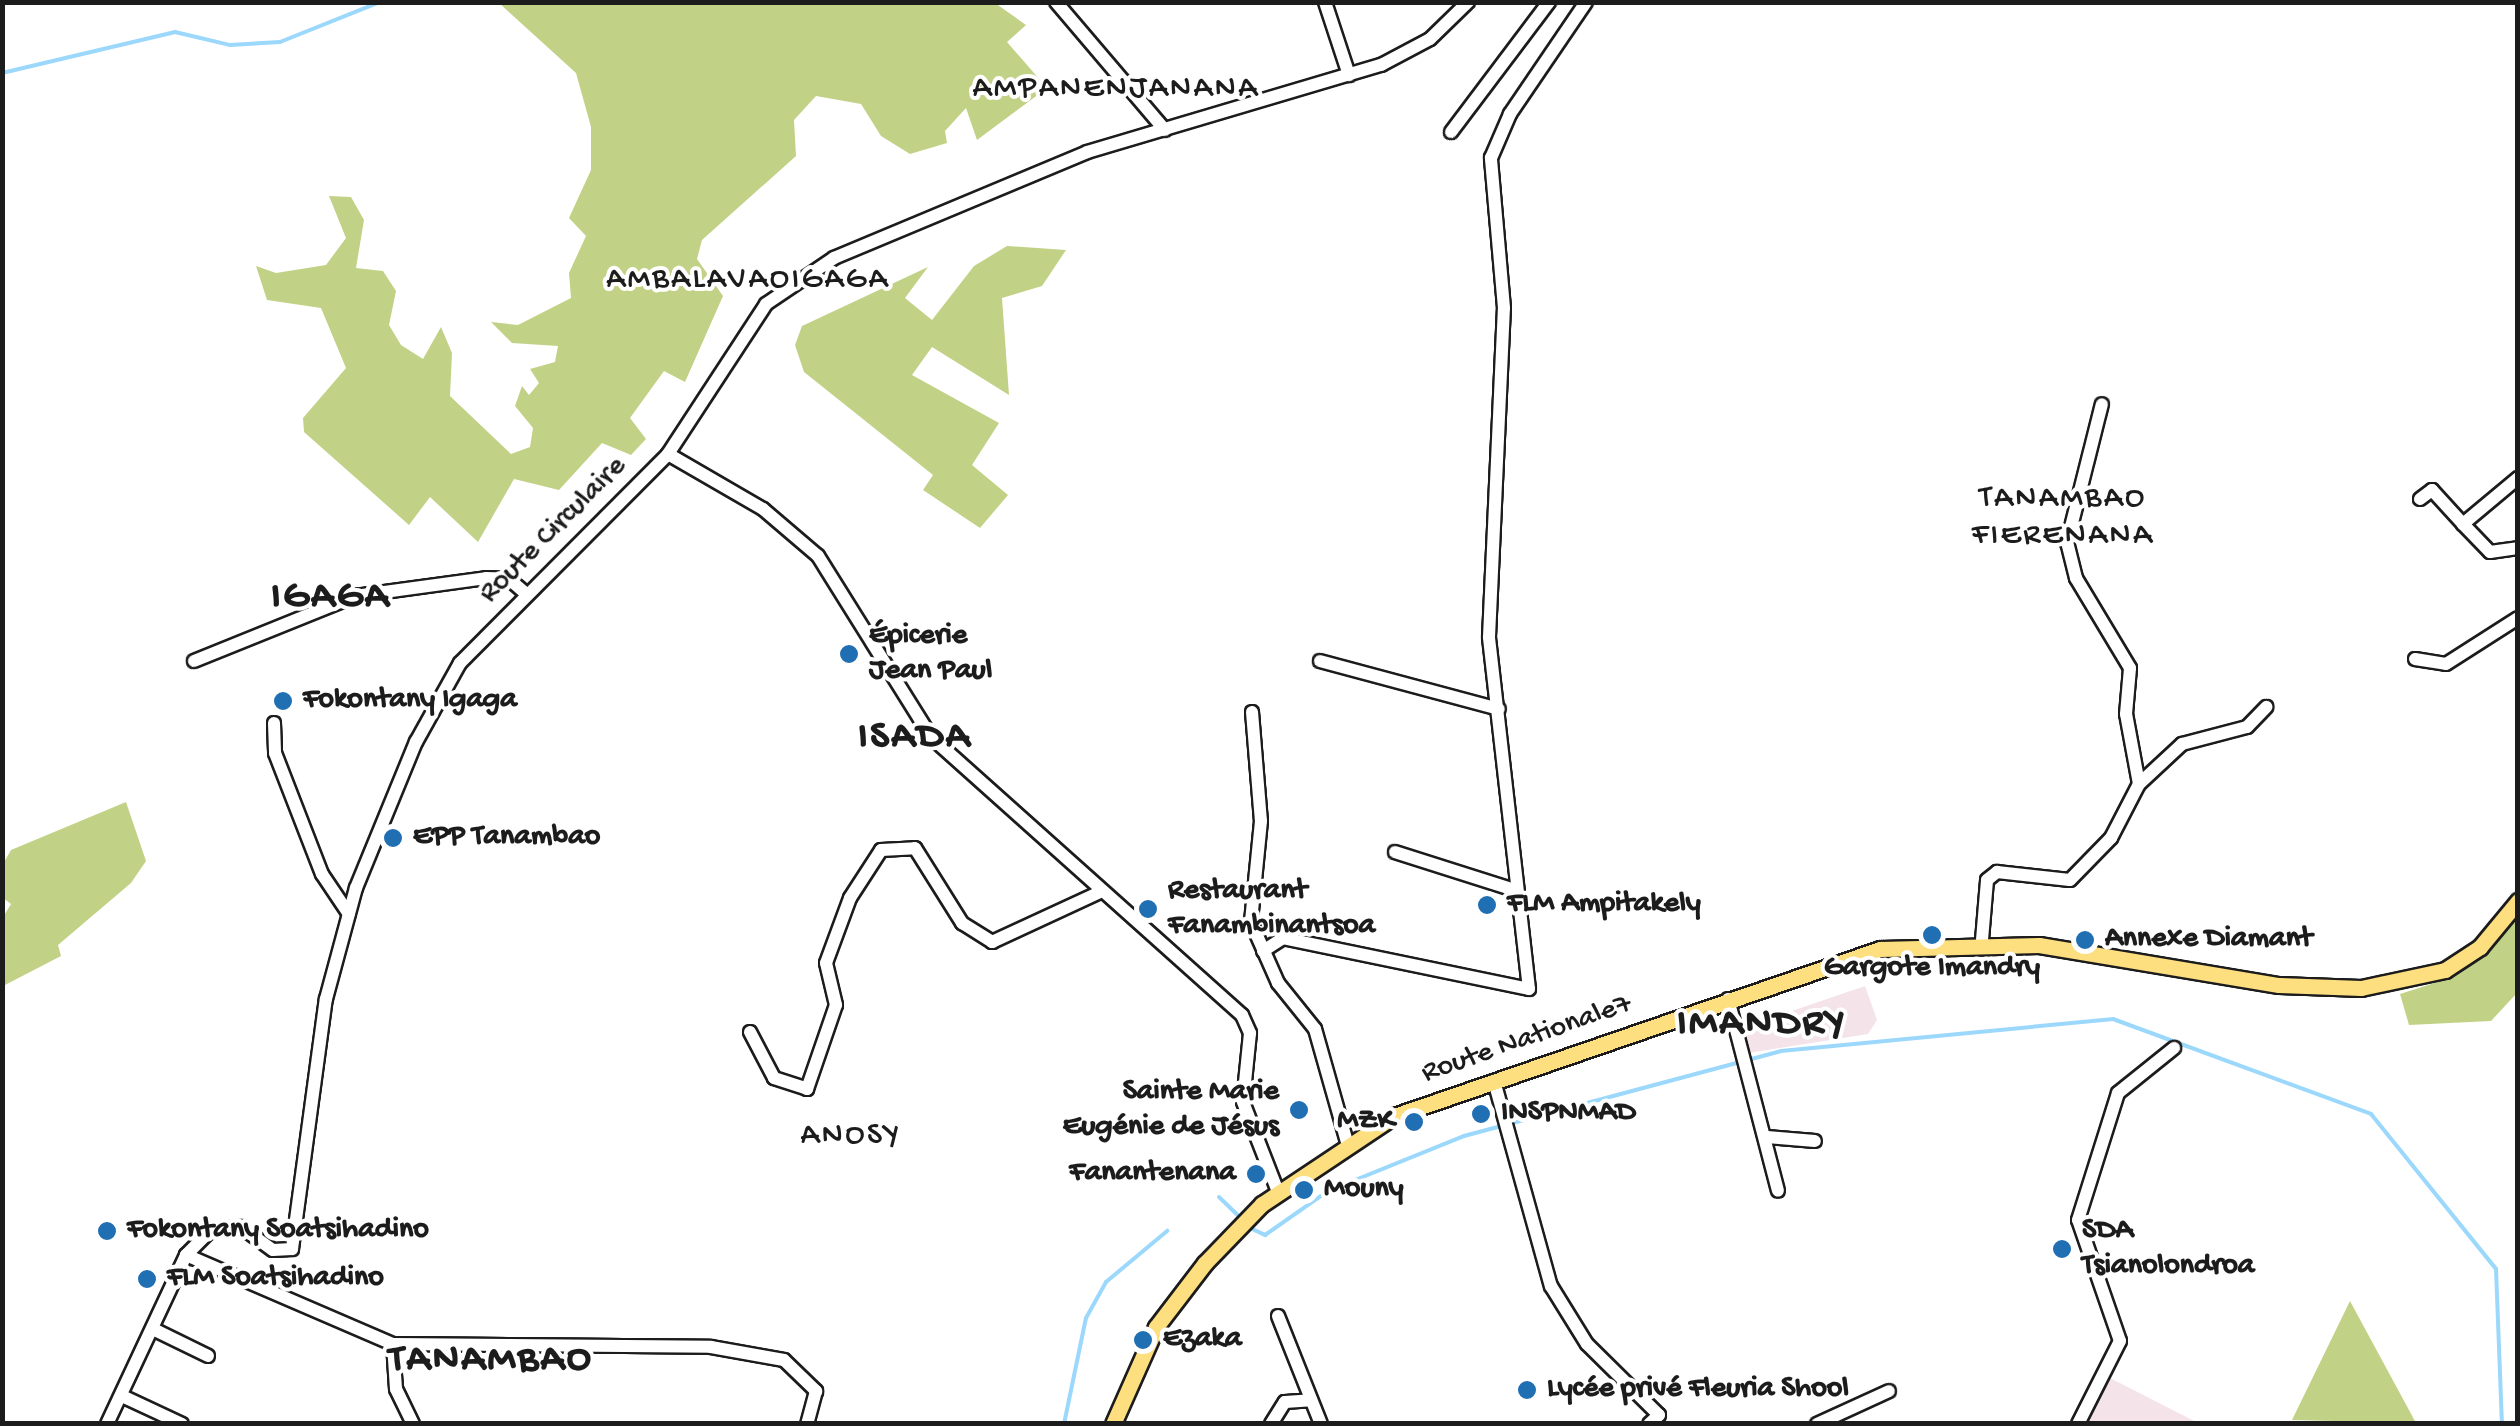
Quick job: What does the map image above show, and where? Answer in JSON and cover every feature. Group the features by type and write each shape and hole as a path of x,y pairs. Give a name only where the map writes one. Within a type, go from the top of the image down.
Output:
{"main road":[{"name":"Route Nationale7","path":"1113,1424 1186,1285 1278,1192 1347,1142 1494,1081 1880,948 1982,940 2257,982 2360,988 2445,970 2480,948 2518,901"}],"street":[{"path":"1056,2 1165,130"},
{"path":"1325,2 1349,74"},
{"path":"1451,132 1549,2"},
{"path":"1263,951 1283,938 1528,989 1514,890 1489,558 1504,308 1491,158 1510,114 1586,2"},
{"name":"Route Circulaire","path":"186,1255 228,1225 274,1250 292,1249 318,1041 349,914 416,742 460,663 668,454 790,283 1087,152 1165,130 1244,98 1349,74 1430,39 1466,3"},
{"path":"2102,404 2067,543 2076,578 2130,668 2126,714 2139,784"},
{"path":"668,454 763,509 818,556 931,738 1098,893 1242,1015 1250,1032 1244,1102 1278,1192"},
{"path":"2462,524 2515,485"},
{"path":"2420,499 2432,490 2490,552 2518,548"},
{"path":"194,661 355,596 486,578 508,579 526,594"},
{"path":"2415,659 2446,664 2518,618"},
{"path":"1320,661 1499,709"},
{"path":"1982,940 1987,880 1997,872 2070,880 2111,838 2139,784 2182,744 2248,727 2266,707"},
{"path":"1252,712 1261,821 1247,901 1263,951 1315,1029 1347,1142"},
{"path":"274,723 275,752 322,874 349,914"},
{"path":"750,1032 774,1078 807,1090 836,1004 826,963 881,850 915,848 962,923 992,942 1098,893"},
{"path":"1395,852 1514,890"},
{"path":"1728,999 1767,1136 1778,1191"},
{"path":"2078,1424 2120,1341 2078,1220 2118,1093 2174,1048"},
{"path":"1494,1081 1542,1259 1569,1320 1659,1421"},
{"path":"1767,1136 1815,1141"},
{"path":"107,1424 155,1330 186,1255 393,1344 711,1347 784,1360 816,1391 807,1424"},
{"path":"1278,1316 1321,1424"},
{"path":"155,1330 208,1356"},
{"path":"393,1344 396,1389 413,1424"},
{"path":"1817,1424 1889,1391"},
{"path":"122,1396 182,1424"},
{"path":"1272,1424 1285,1402 1312,1400"}],"shaded area":[{"path":"1865,986 1877,1020 1868,1034 1748,1053 1742,1028"},
{"path":"2108,1377 2198,1423 2084,1424"}],"green space":[{"path":"499,3 995,3 1026,25 1007,42 1047,88 977,140 966,108 945,131 947,143 910,154 881,136 861,104 816,96 794,120 796,156 702,240 697,259 723,296 685,382 664,371 630,418 646,439 631,455 602,443 559,490 514,479 478,542 430,497 409,525 304,432 303,418 346,368 321,308 267,300 256,266 276,273 326,265 346,238 329,196 351,197 364,220 356,268 383,271 396,291 389,325 401,345 423,359 441,327 452,353 450,396 511,454 530,447 533,428 515,406 522,386 529,395 539,383 530,369 555,362 558,346 512,343 491,322 518,325 571,298 569,273 586,236 569,218 591,170 591,127 576,73"},
{"path":"1007,246 1066,250 1042,286 1002,298 1009,395 932,347 912,375 999,423 972,465 1008,495 980,528 923,490 933,475 804,372 795,345 802,326 928,267 905,298 932,320 974,266"},
{"path":"126,802 146,861 131,883 58,945 61,956 3,986 3,917 11,904 3,898 3,864 11,850"},
{"path":"2517,919 2517,993 2491,1021 2409,1025 2400,994 2444,980"},
{"path":"2350,1301 2416,1423 2292,1420"}],"waterway":[{"path":"2,73 175,32 230,45 280,42 380,2"},
{"path":"1250,1228 1265,1235 1328,1191 1464,1136 1781,1051 2113,1019 2371,1114 2496,1269 2502,1424"},
{"path":"1219,1197 1239,1216"},
{"path":"1064,1424 1086,1318 1106,1282 1167,1231"}],"place":[{"name":"Épicerie Jean Paul","path":"849,654"},
{"name":"Fokontany Igaga","path":"283,701"},
{"name":"EPP Tanambao","path":"393,838"},
{"name":"FLM Ampitakely","path":"1487,905"},
{"name":"Restaurant Fanambinantsoa","path":"1148,909"},
{"name":"Gargote Imandry","path":"1932,935"},
{"name":"Annexe Diamant","path":"2085,940"},
{"name":"Sainte Marie Eugénie de Jésus","path":"1299,1110"},
{"name":"INSPNMAD","path":"1481,1114"},
{"name":"MZK","path":"1414,1122"},
{"name":"Fanantenana","path":"1256,1174"},
{"name":"Mouny","path":"1304,1190"},
{"name":"Fokontany Soatsihadino","path":"107,1231"},
{"name":"SDA Tsianolondroa","path":"2062,1249"},
{"name":"FLM Soatsihadino","path":"147,1279"},
{"name":"Ezaka","path":"1143,1340"},
{"name":"Lycée privé Fleuria Shool","path":"1527,1390"}],"district":[{"name":"AMPANENJANANA","path":"1116,89"},
{"name":"AMBALAVAOIGAGA","path":"748,280"},
{"name":"TANAMBAO FIERENANA","path":"2063,518"},
{"name":"IGAGA","path":"331,598"},
{"name":"ISADA","path":"915,738"},
{"name":"IMANDRY","path":"1762,1025"},
{"name":"ANOSY","path":"851,1136"},
{"name":"TANAMBAO","path":"491,1361"}]}
